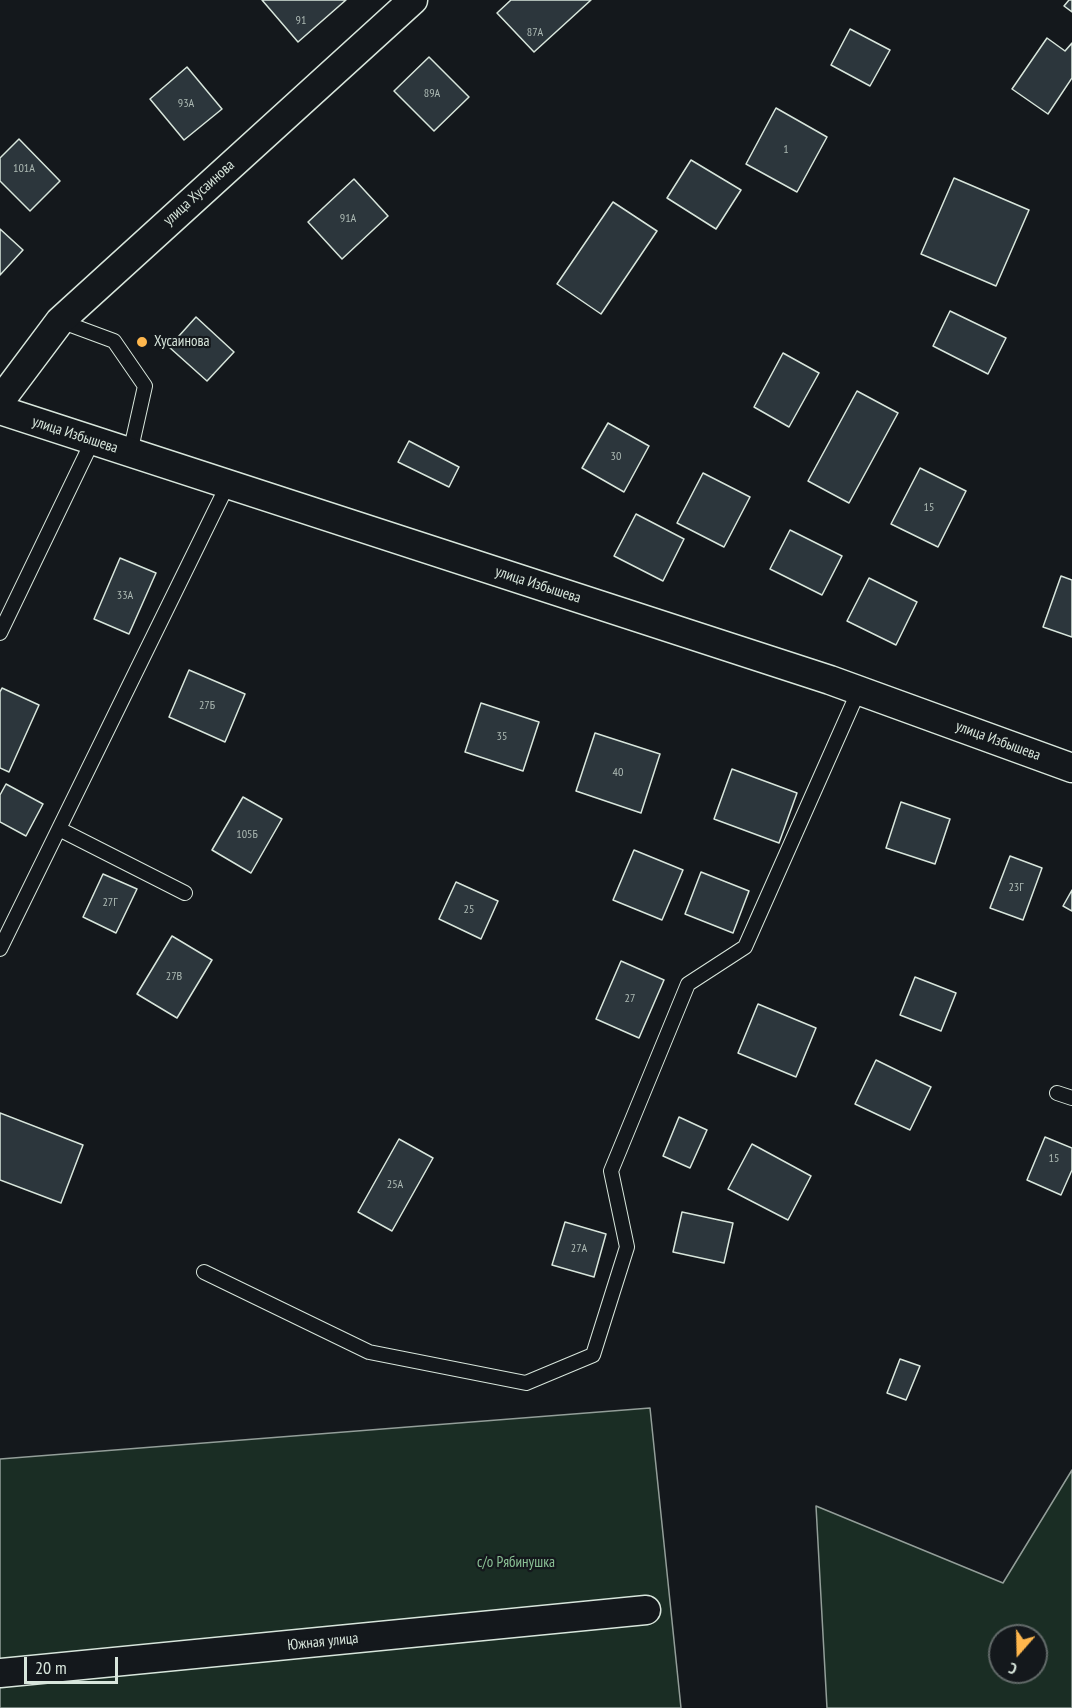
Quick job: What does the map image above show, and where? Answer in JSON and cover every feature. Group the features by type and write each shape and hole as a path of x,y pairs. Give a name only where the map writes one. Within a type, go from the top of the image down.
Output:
{"street":[{"name":"улица Хусаинова","path":"0,401 60,321 413,0"},
{"name":"улица Избышева","path":"0,410 859,690 1072,768"},
{"name":"Южная улица","path":"0,1673 646,1610"}],"lane":[{"path":"60,321 114,341 145,386 130,453"},
{"path":"0,633 92,441"},
{"path":"0,949 228,484"},
{"path":"204,1272 369,1352 526,1383 593,1355 627,1247 611,1171 688,984 745,947 859,690"},
{"path":"59,829 185,893"},
{"path":"1057,1093 1072,1098"}],"green space":[{"name":"с/о Рябинушка","path":"650,1408 681,1708 0,1708 0,1459"},
{"path":"1072,1470 1072,1708 827,1708 816,1506 1003,1583"}],"building":[{"path":"262,0 346,0 298,42"},
{"path":"511,0 591,0 534,52 497,13"},
{"path":"1072,0 1072,12 1064,6"},
{"path":"850,29 890,50 870,86 831,65"},
{"path":"1047,38 1065,51 1072,43 1072,78 1048,114 1012,89"},
{"path":"429,57 469,97 434,131 394,91"},
{"path":"187,67 222,109 184,140 150,99"},
{"path":"776,108 827,137 797,192 746,164"},
{"path":"19,139 60,181 30,211 0,181 0,158"},
{"path":"691,160 741,190 716,229 667,198"},
{"path":"954,178 1029,210 996,286 921,254"},
{"path":"354,179 388,216 342,259 308,222"},
{"path":"613,202 657,231 601,314 557,284"},
{"path":"0,229 23,250 0,275"},
{"path":"950,311 1006,338 988,374 933,346"},
{"path":"196,317 234,352 207,381 169,347"},
{"path":"783,353 819,373 789,427 754,407"},
{"path":"857,391 898,413 849,503 808,481"},
{"path":"608,423 649,446 624,492 582,468"},
{"path":"409,441 459,467 449,487 398,462"},
{"path":"920,468 966,491 938,547 891,524"},
{"path":"703,473 750,497 724,547 677,523"},
{"path":"636,514 684,539 663,581 614,556"},
{"path":"790,530 842,556 822,595 770,569"},
{"path":"120,558 156,573 129,634 94,619"},
{"path":"1061,576 1072,580 1072,637 1043,627"},
{"path":"869,578 917,602 896,645 847,621"},
{"path":"189,670 245,694 225,742 169,717"},
{"path":"2,688 39,705 9,772 0,768 0,692"},
{"path":"481,703 539,722 523,771 465,752"},
{"path":"595,733 660,754 641,813 576,791"},
{"path":"732,769 797,793 779,843 714,819"},
{"path":"6,784 43,804 26,836 0,822 0,795"},
{"path":"243,797 282,819 251,873 212,850"},
{"path":"901,802 950,819 935,864 886,848"},
{"path":"634,850 683,870 662,920 613,900"},
{"path":"1010,856 1042,868 1023,920 990,908"},
{"path":"701,872 749,891 733,933 685,914"},
{"path":"103,874 137,889 116,933 83,917"},
{"path":"456,882 498,901 481,939 439,919"},
{"path":"1072,890 1072,911 1063,906"},
{"path":"172,936 212,960 177,1018 137,994"},
{"path":"621,961 664,980 639,1038 596,1019"},
{"path":"915,977 956,993 941,1031 900,1015"},
{"path":"758,1004 816,1028 796,1077 738,1053"},
{"path":"876,1060 931,1087 910,1130 855,1104"},
{"path":"0,1113 83,1145 61,1203 0,1180"},
{"path":"679,1117 707,1130 690,1168 663,1156"},
{"path":"1045,1137 1072,1148 1072,1170 1061,1195 1027,1180"},
{"path":"399,1139 433,1158 392,1231 358,1212"},
{"path":"752,1144 811,1176 788,1220 728,1189"},
{"path":"682,1212 733,1223 724,1263 673,1252"},
{"path":"565,1222 606,1234 594,1277 552,1265"},
{"path":"900,1359 920,1366 906,1400 887,1393"}],"place":[{"name":"Хусаинова","path":"142,342"}]}
